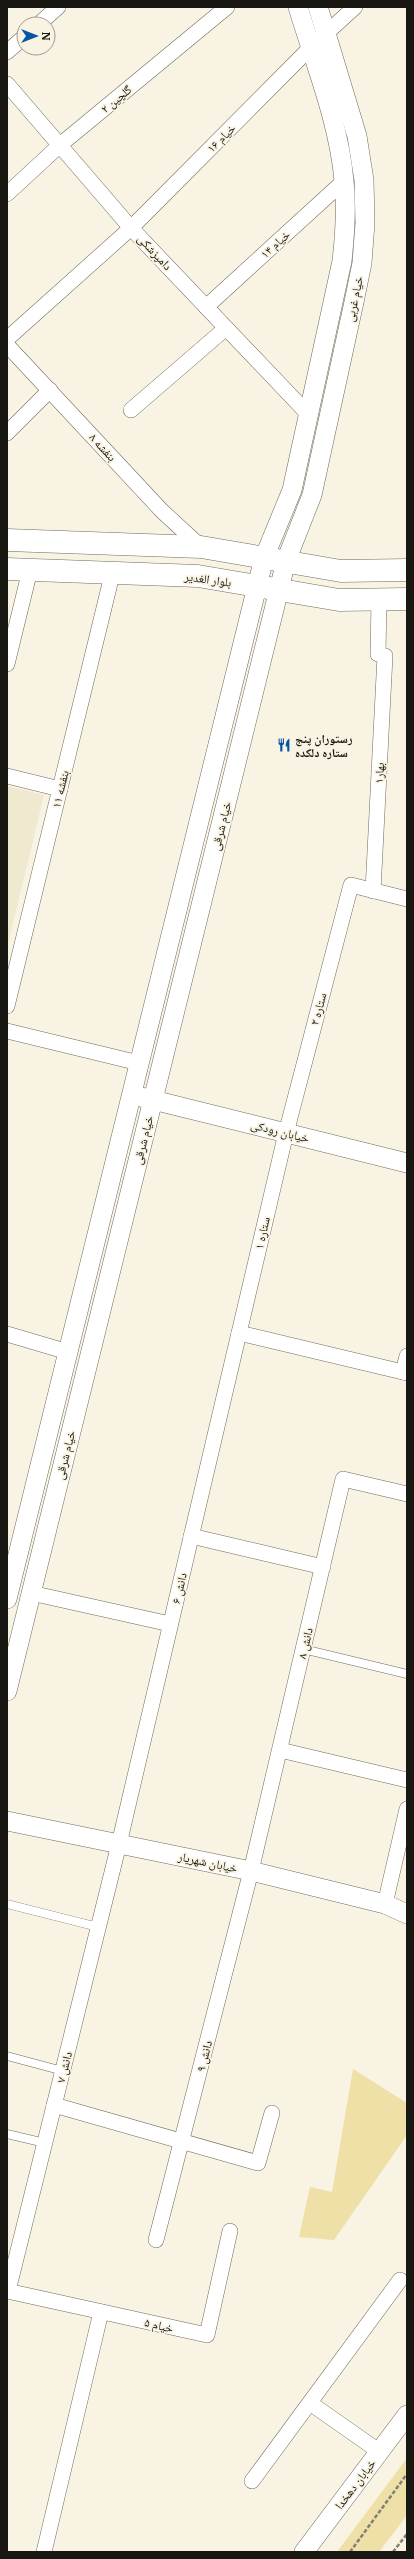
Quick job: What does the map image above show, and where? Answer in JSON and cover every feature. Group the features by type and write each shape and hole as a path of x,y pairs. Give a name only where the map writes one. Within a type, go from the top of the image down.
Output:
{"main road":[{"path":"7,540 201,547 341,570 407,570"},
{"name":"بلوار الغدیر","path":"7,569 113,571 198,576 339,600 407,599"}],"street":[{"path":"48,16 58,7"},
{"name":"گلچین ۲","path":"7,194 60,145 227,7"},
{"name":"خیام غربی","path":"264,558 292,490 340,268 346,223 344,182 338,141 298,7"},
{"name":"خیام غربی","path":"279,590 286,561 312,495 357,287 365,223 364,180 357,136 318,7"},
{"path":"310,48 355,7"},
{"path":"7,52 16,44"},
{"name":"خیام ۱۶","path":"7,338 131,228 310,48"},
{"name":"دامپزشکی","path":"7,84 131,228 309,416"},
{"name":"خیام ۱۴","path":"206,307 344,182"},
{"path":"346,223 365,223"},
{"path":"130,410 226,328"},
{"name":"بنفشه ۸","path":"7,345 162,511 201,547"},
{"path":"7,433 50,390"},
{"name":"خیام شرقی","path":"8,1592 264,558"},
{"path":"7,664 30,570"},
{"name":"بنفشه ۱۱","path":"7,1006 113,571"},
{"name":"خیام شرقی","path":"7,1691 279,590"},
{"name":"بهار۱","path":"373,891 385,656 378,654 379,600"},
{"path":"7,776 60,789"},
{"name":"ستاره ۲","path":"286,1133 351,885 373,891"},
{"path":"373,891 407,900"},
{"path":"7,1030 139,1063"},
{"name":"خیابان رودکی","path":"131,1094 407,1163"},
{"name":"ستاره ۱","path":"238,1333 286,1133"},
{"path":"238,1333 405,1373 407,1356"},
{"name":"دانش ۶","path":"119,1844 238,1333"},
{"path":"7,1334 89,1357"},
{"name":"دانش ۸","path":"251,1871 343,1479 407,1494"},
{"path":"191,1536 323,1567"},
{"path":"8,1592 31,1593 170,1624"},
{"path":"280,1750 407,1780"},
{"path":"384,1904 407,1809"},
{"name":"خیابان شهریار","path":"7,1821 251,1871 384,1904 407,1914"},
{"name":"دانش ۷","path":"8,2291 119,1844"},
{"name":"دانش ۹","path":"156,2240 251,1871"},
{"path":"54,2105 258,2163 272,2113"},
{"name":"خیام ۵","path":"8,2291 207,2335 230,2231"},
{"path":"252,2481 400,2280"},
{"path":"44,2552 101,2312"},
{"path":"310,2403 380,2452"},
{"name":"خیابان دهخدا","path":"304,2552 407,2415"}],"lane":[{"path":"303,1649 407,1674"},
{"path":"7,1904 98,1927"},
{"path":"7,2056 63,2071"},
{"path":"7,2134 45,2143"}],"path":[{"path":"350,2552 407,2474"},
{"path":"393,2552 407,2534"}],"shaded area":[{"path":"7,786 44,795 7,948"},
{"path":"353,2069 407,2103 407,2135 334,2240 299,2237 310,2187 332,2192"},
{"path":"407,2458 407,2515 379,2552 337,2552"}],"place":[{"name":"رستوران پنج ستاره دلکده","path":"284,745"}]}
